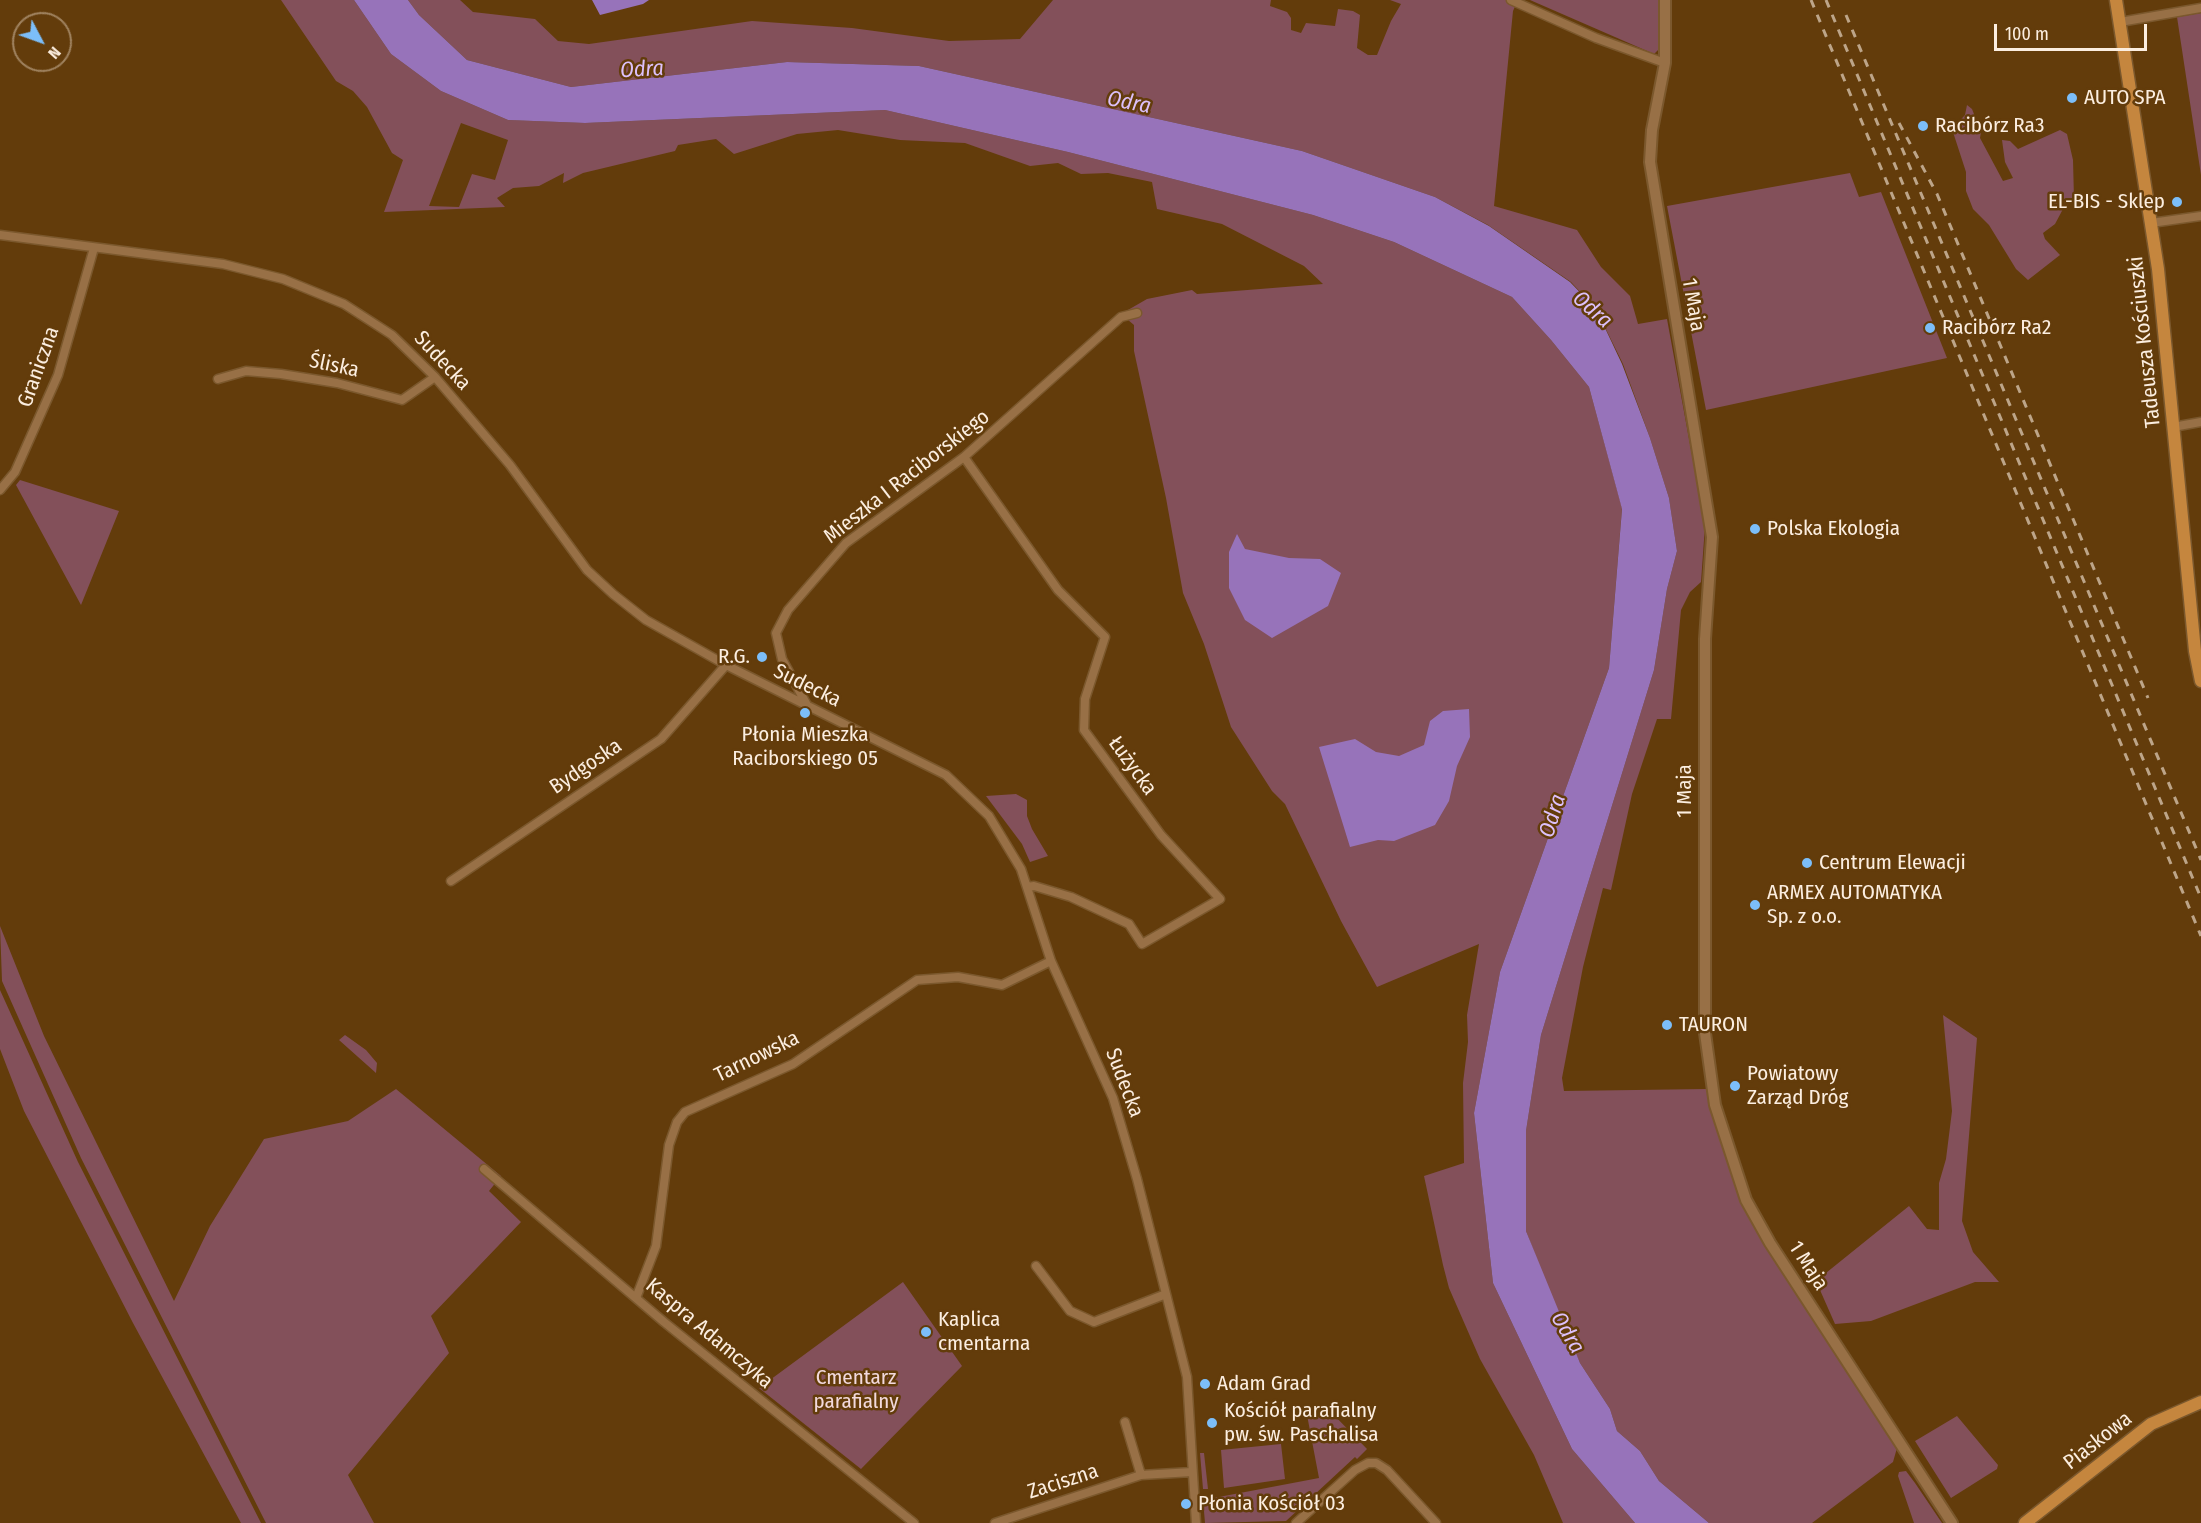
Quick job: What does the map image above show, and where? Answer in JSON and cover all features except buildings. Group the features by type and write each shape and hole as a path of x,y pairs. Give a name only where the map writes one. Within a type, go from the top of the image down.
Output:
{"main road":[{"name":"Tadeusza Kościuszki","path":"2116,0 2158,269 2195,651 2201,681"},
{"name":"Piaskowa","path":"2025,1523 2151,1424 2201,1402"}],"street":[{"path":"1511,0 1596,38 1665,63"},
{"name":"1 Maja","path":"1665,0 1665,63 1652,130 1650,162 1712,537 1705,639 1705,1033 1715,1106 1746,1200 1770,1244 1952,1523"},
{"path":"2120,22 2201,8"},
{"path":"2151,223 2201,216"},
{"name":"Sudecka","path":"0,236 223,264 283,279 344,304 392,335 435,377 510,465 588,570 612,594 646,620 726,665 946,775 989,816 1021,869 1051,961 1113,1098 1187,1377 1196,1523"},
{"name":"Graniczna","path":"0,490 15,472 58,375 94,248"},
{"name":"Mieszka I Raciborskiego","path":"808,707 782,659 776,633 788,610 846,543 964,457 1121,317 1137,314"},
{"name":"Śliska","path":"218,379 246,371 281,374 337,383 402,400 435,377"},
{"path":"2173,426 2201,422"},
{"name":"Łużycka","path":"964,457 1058,590 1105,637 1085,699 1084,730 1161,835 1220,899 1142,944 1129,924 1071,897 1034,886 1027,887"},
{"name":"Bydgoska","path":"451,881 661,739 726,665"},
{"name":"Tarnowska","path":"636,1298 656,1246 669,1145 677,1122 684,1112 793,1064 917,980 958,977 1002,985 1051,961"},
{"name":"Kaspra Adamczyka","path":"484,1169 636,1298 914,1523"},
{"path":"1036,1266 1070,1311 1095,1322 1166,1294"},
{"path":"1125,1422 1141,1475"},
{"path":"1296,1523 1355,1470 1368,1463 1376,1463 1387,1470 1436,1523"},
{"name":"Zaciszna","path":"995,1523 1141,1475 1192,1472"}],"green space":[{"path":"281,0 354,0 391,54 441,91 508,120 585,123 885,110 1068,152 1313,215 1394,242 1512,297 1551,340 1589,387 1622,508 1609,668 1500,972 1474,1113 1493,1283 1572,1449 1635,1523 1563,1523 1534,1455 1480,1359 1449,1288 1424,1176 1464,1163 1463,1083 1468,1042 1467,1015 1479,944 1377,987 1341,921 1285,804 1272,791 1231,727 1204,644 1183,593 1166,498 1134,351 1134,325 1121,314 1147,299 1192,290 1197,294 1323,284 1304,266 1222,224 1157,209 1152,182 1108,173 1081,174 1058,163 1030,166 965,143 900,140 838,130 797,134 734,154 716,139 678,145 675,151 583,173 563,183 564,173 539,186 513,188 497,198 505,207 384,212 403,160 392,153 367,107 353,91 336,81","holes":["461,123 508,140 495,180 472,174 459,207 429,206"]},
{"path":"408,0 460,0 473,12 535,19 558,41 589,44 752,21 852,28 949,41 1020,39 1053,0 1271,0 1270,6 1287,12 1291,18 1291,30 1301,33 1306,23 1335,26 1338,9 1353,11 1360,15 1357,48 1368,55 1377,55 1391,21 1401,4 1390,0 1518,0 1513,11 1494,206 1577,230 1601,267 1630,296 1638,324 1667,319 1705,526 1701,582 1690,592 1681,610 1671,719 1657,719 1632,794 1611,890 1603,888 1583,967 1562,1078 1564,1091 1706,1089 1742,1203 1763,1241 1897,1448 1893,1462 1812,1523 1709,1523 1659,1481 1640,1451 1617,1431 1610,1409 1580,1363 1560,1319 1526,1231 1526,1131 1541,1035 1654,670 1667,589 1677,551 1669,498 1623,364 1596,309 1571,282 1488,225 1435,197 1302,151 919,66 787,62 571,87 467,60 419,15"},
{"path":"1530,0 1658,0 1660,48 1654,54"},
{"path":"2201,13 2201,175 2177,17"},
{"path":"1967,105 1972,109 1981,132 1980,138 2003,181 2013,178 2005,162 2002,140 2010,141 2018,149 2060,130 2067,134 2073,160 2074,199 2063,209 2055,224 2043,233 2045,239 2060,255 2028,280 2016,269 1989,225 1973,209 1966,191 1966,172 1952,129 1965,115"},
{"path":"1850,173 1859,197 1881,192 1947,358 1706,410 1667,206"},
{"path":"20,480 119,511 81,605 16,485"},
{"path":"1016,794 1027,800 1027,816 1048,856 1030,862 1022,844 986,796"},
{"path":"0,926 44,1036 174,1301 210,1226 264,1139 348,1121 396,1089 501,1176 489,1191 521,1222 431,1316 449,1353 348,1475 374,1523 266,1523 81,1158 2,981"},
{"path":"0,990 78,1162 261,1523 241,1523 133,1323 24,1111 0,1049"},
{"path":"1943,1015 1977,1038 1962,1221 1973,1252 1999,1282 1975,1282 1871,1321 1835,1324 1816,1281 1909,1206 1927,1229 1939,1230 1939,1183 1946,1159 1952,1111"},
{"path":"345,1035 366,1050 377,1063 376,1073 339,1040"},
{"name":"Cmentarz parafialny","path":"903,1282 962,1366 861,1469 759,1388"},
{"path":"1331,1412 1367,1449 1357,1459 1355,1457 1286,1521 1205,1523 1203,1500 1319,1478 1307,1415"},
{"path":"1957,1416 1998,1465 1997,1469 1951,1498 1915,1441"},
{"path":"1281,1444 1285,1479 1224,1488 1221,1450"},
{"path":"1200,1453 1204,1453 1208,1489 1203,1489"},
{"path":"1906,1471 1942,1523 1914,1523 1898,1476 1899,1472"}],"water":[{"name":"Odra","path":"354,0 408,0 419,15 467,60 571,87 787,62 919,66 1302,151 1435,197 1489,226 1570,282 1596,309 1622,364 1650,438 1669,498 1677,551 1667,589 1654,670 1541,1035 1526,1131 1526,1231 1580,1363 1610,1409 1617,1431 1640,1451 1659,1481 1709,1523 1635,1523 1572,1449 1493,1283 1474,1113 1500,972 1609,668 1622,509 1589,387 1551,340 1512,297 1394,242 1313,215 1068,152 885,110 585,123 508,120 441,91 391,54"},
{"path":"592,0 649,0 643,4 600,15"},
{"path":"1237,534 1245,549 1289,558 1320,559 1341,573 1328,606 1272,638 1245,620 1229,588 1229,552"},
{"path":"1469,709 1470,737 1457,766 1449,801 1435,825 1394,841 1378,840 1350,847 1319,747 1355,739 1376,752 1399,756 1424,745 1430,721 1443,711"}],"railway":[{"path":"1811,0 2201,936"},
{"path":"1826,0 2201,898"},
{"path":"1846,15 2201,860"},
{"path":"1899,123 1937,194 2148,698"}],"place":[{"name":"AUTO SPA","path":"2072,98"},
{"name":"Racibórz Ra3","path":"1923,126"},
{"name":"EL-BIS - Sklep","path":"2177,202"},
{"name":"Racibórz Ra2","path":"1930,328"},
{"name":"Polska Ekologia","path":"1755,529"},
{"name":"R.G.","path":"762,657"},
{"name":"Płonia Mieszka Raciborskiego 05","path":"805,713"},
{"name":"Centrum Elewacji","path":"1807,863"},
{"name":"ARMEX AUTOMATYKA Sp. z o.o.","path":"1755,905"},
{"name":"TAURON","path":"1667,1025"},
{"name":"Powiatowy Zarząd Dróg","path":"1735,1086"},
{"name":"Kaplica cmentarna","path":"926,1332"},
{"name":"Adam Grad","path":"1205,1384"},
{"name":"Kościół parafialny pw. św. Paschalisa","path":"1212,1423"},
{"name":"Płonia Kościół 03","path":"1186,1504"}]}
